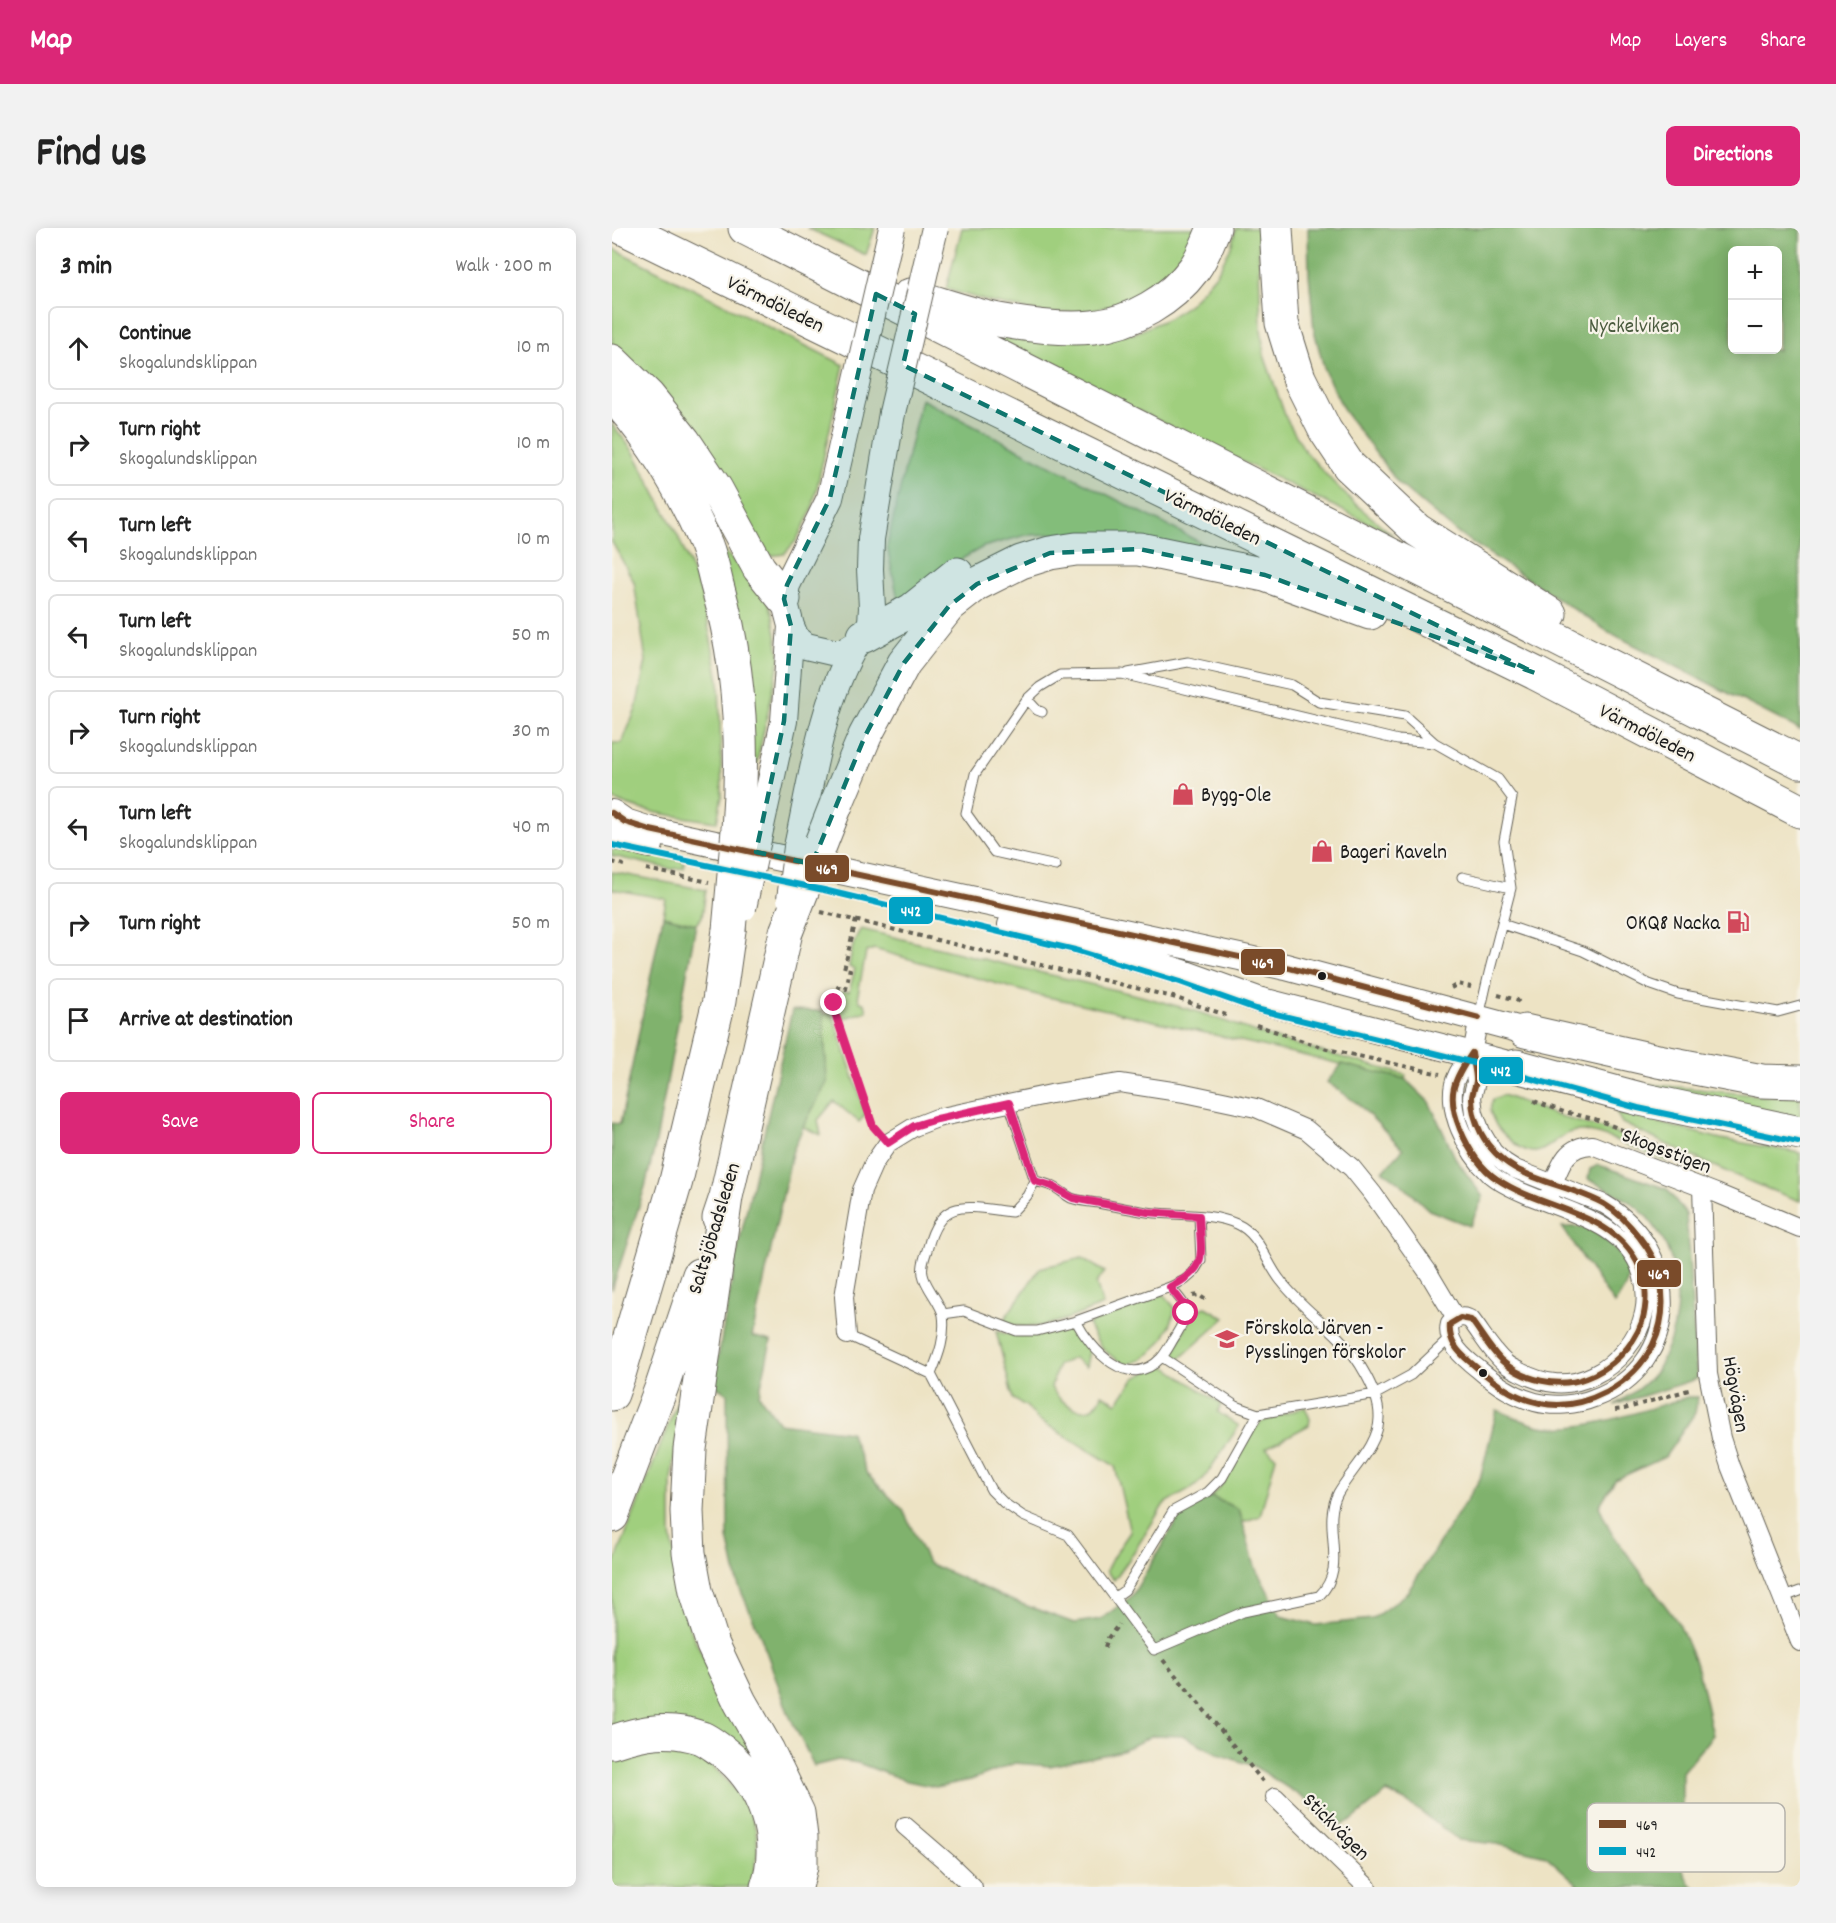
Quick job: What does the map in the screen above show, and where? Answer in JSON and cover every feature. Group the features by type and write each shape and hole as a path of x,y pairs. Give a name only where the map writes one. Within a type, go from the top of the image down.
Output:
{"highway":[{"name":"Värmdöleden","path":"623,228 1535,673 1800,811"},
{"name":"Värmdöleden","path":"745,228 1800,762"},
{"path":"836,274 997,320 1047,327 1094,327 1126,319 1155,306 1194,268 1214,228"},
{"path":"1276,228 1282,323 1299,378 1325,430 1349,466 1417,530 1500,584 1767,746"},
{"path":"612,361 648,396 684,441 716,489 759,568 788,613"},
{"path":"612,395 669,472 706,547 724,607 736,672 740,735 740,796 748,832 733,931 719,1001 676,1181 612,1394"},
{"path":"860,640 912,610 962,570 986,556 1022,545 1060,541 1139,549 1265,575 1535,673"},
{"name":"Saltsjöbadsleden","path":"612,1516 662,1386 726,1197 786,932 864,736 904,663 949,606 977,584 1021,562 1050,553 1076,549 1139,549"},
{"path":"1525,1031 1658,1061 1762,1081 1800,1082"},
{"path":"1516,1066 1640,1099 1800,1133"},
{"path":"726,1197 690,1449 687,1511 689,1553 696,1591 713,1645 798,1813 801,1856 796,1887"},
{"path":"612,1742 654,1731 679,1732 705,1739 729,1756 747,1775 762,1798 770,1825 773,1853 767,1887"}],"main road":[{"path":"748,832 784,721 787,585 830,498 891,228"},
{"path":"786,932 797,847 824,723 848,657 871,622 873,608 870,569 871,539 892,412 935,228"},
{"path":"788,613 796,638 806,646 843,652 860,640"},
{"path":"612,813 625,822 650,830 1286,967 1525,1031"},
{"path":"612,837 826,881 1077,941 1183,973 1258,1000 1516,1066"}],"street":[{"path":"1472,1053 1456,1077 1454,1104 1456,1121 1477,1160 1491,1175 1509,1186 1600,1225 1615,1234 1627,1245 1639,1264 1646,1295 1645,1310 1642,1322 1626,1349 1601,1372 1587,1379 1566,1383 1545,1383 1506,1365 1471,1320 1463,1317 1456,1318 1450,1324 1450,1338 1462,1355 1483,1373 1518,1396 1538,1403 1574,1404 1605,1394 1628,1377 1653,1347 1664,1309 1660,1280 1648,1248 1626,1220 1615,1211 1604,1204 1515,1169 1493,1152 1481,1132 1474,1113 1472,1097 1476,1082 1472,1053 1479,1018"},
{"path":"847,1335 844,1297 862,1190 874,1163 888,1143 914,1126 937,1119 1052,1094 1120,1083 1185,1093 1256,1108 1307,1130 1359,1177 1428,1272 1456,1318"},
{"name":"Skogsstigen","path":"1546,1202 1567,1153 1582,1145 1592,1145 1800,1228"},
{"name":"Högvägen","path":"1702,1187 1708,1374 1721,1438 1781,1598 1800,1642"},
{"name":"Stickvägen","path":"1275,1797 1367,1887"},
{"path":"905,1826 973,1887"}],"lane":[{"path":"1056,866 994,852 966,813 975,774 1027,699 1040,687 1060,675 1122,674 1188,662 1292,684 1319,702 1405,716 1435,744 1498,779 1512,798 1504,841 1511,888 1479,1018"},
{"path":"1122,674 1398,740 1435,744"},
{"path":"1027,699 1042,712"},
{"path":"1462,877 1511,888"},
{"path":"1502,924 1583,951 1648,984 1678,994 1778,1012 1800,1006"},
{"path":"931,1374 943,1339 943,1314 922,1270 931,1234 943,1215 952,1209 972,1208 1012,1212 1027,1196 1035,1181 1009,1103"},
{"path":"847,1335 931,1374 991,1490 1004,1503 1023,1516 1068,1535 1154,1650 1243,1612 1319,1596 1326,1589 1335,1568 1334,1506 1338,1493 1360,1463 1374,1438 1380,1419 1376,1394 1360,1367 1341,1340 1279,1280 1266,1254 1241,1226 1228,1220 1148,1212 1073,1198 1052,1186 1035,1181"},
{"path":"943,1314 964,1311 1017,1331 1037,1331 1076,1321 1170,1287 1185,1280 1193,1273 1201,1260 1199,1216"},
{"path":"1076,1321 1083,1334 1111,1363 1122,1369 1142,1370 1153,1365 1162,1357 1181,1327 1186,1313 1184,1305 1170,1287"},
{"path":"1162,1357 1236,1406 1258,1414 1376,1394 1412,1375 1450,1338"},
{"path":"1115,1597 1125,1590 1173,1511 1208,1491 1222,1478 1258,1414"},
{"path":"1781,1598 1800,1591"}],"path":[{"path":"612,862 634,867"},
{"path":"645,869 710,882"},
{"path":"814,911 1173,997 1235,1018"},
{"path":"856,920 844,969 850,970 846,989 838,987 834,1010 873,1126 888,1143"},
{"path":"1246,1022 1327,1049 1456,1077"},
{"path":"1530,1099 1564,1112 1595,1119 1650,1141 1681,1156 1679,1164"},
{"path":"1605,1410 1624,1409 1702,1386"},
{"path":"1105,1647 1116,1627 1130,1617"},
{"path":"1154,1650 1275,1797"}],"highlighted area":[{"path":"876,294 915,314 903,365 1535,673 1265,575 1139,549 1050,553 977,584 949,606 904,663 865,736 812,864 756,852 784,721 791,626 784,599 787,585 830,498"}],"green space":[{"path":"807,228 875,228 866,255"},
{"path":"962,228 1197,228 1189,249 1168,275 1149,289 1127,301 1095,310 1049,314 990,302 946,289"},
{"path":"1236,228 1258,228 1264,355 1286,418 1305,451 1331,480 1353,502 1393,535 973,330 1133,334 1169,318 1192,302 1217,273 1231,247"},
{"name":"Nyckelviken","path":"1308,228 1800,228 1800,730 1607,631 1456,532 1398,483 1345,412 1325,372 1314,330"},
{"path":"612,248 844,365 812,510 796,541 784,554 771,556 612,379"},
{"path":"921,399 1217,551 1089,533 1026,535 983,547 942,570 899,604 887,546"},
{"path":"612,424 633,451 678,536 702,595 719,680 722,796 717,822 648,811 612,798 612,743 622,743 636,709 646,661 634,582 612,542"},
{"path":"713,541 766,592 773,616 780,658 753,780"},
{"path":"612,846 684,861 684,868 671,869 612,856"},
{"path":"612,872 706,890 702,917 696,924 663,916 666,899 612,889"},
{"path":"663,916 696,924 656,1142 645,1187 612,1290 612,1123 620,1124"},
{"path":"861,929 1141,996 1195,1011 1279,1040 1406,1075 1405,1079 1037,995 874,949 866,952 858,994 859,1001 865,1004 867,1011 841,1019 838,1010 843,991 849,992 855,969 849,967 854,942"},
{"path":"792,1010 823,1011 827,1082 792,1153 752,1336 771,1341 759,1395 779,1423 850,1432 867,1474 903,1510 928,1563 1008,1599 1074,1623 1101,1619 1132,1596 1180,1515 1211,1497 1239,1509 1255,1567 1281,1616 1316,1625 1372,1619 1407,1593 1480,1479 1497,1410 1540,1426 1556,1428 1614,1419 1688,1397 1698,1397 1695,1413 1665,1457 1615,1480 1599,1506 1611,1532 1679,1624 1698,1669 1713,1735 1682,1772 1682,1803 1587,1803 1587,1872 1684,1872 1694,1887 1581,1887 1546,1856 1497,1844 1459,1840 1407,1802 1387,1792 1352,1820 1330,1828 1305,1799 1254,1766 1221,1755 1184,1736 1153,1735 1122,1751 1050,1766 1015,1763 971,1780 936,1787 907,1781 858,1763 838,1760 814,1766 789,1715 761,1637 738,1584 728,1538 727,1393 713,1385 738,1248"},
{"path":"832,1013 866,1114 859,1122 834,1101 818,1120 821,1135 803,1127 827,1082 823,1014"},
{"path":"1342,1064 1405,1079 1429,1102 1456,1159 1483,1197 1470,1226 1429,1210 1400,1183 1383,1171 1403,1149 1358,1104 1327,1082"},
{"path":"1637,1083 1776,1097 1800,1095 1800,1122"},
{"path":"1503,1095 1561,1117 1631,1139 1667,1157 1667,1162 1618,1141 1589,1132 1576,1131 1566,1134 1543,1150 1526,1151 1498,1128 1493,1118 1491,1103 1493,1099"},
{"path":"1616,1112 1721,1139 1800,1153 1800,1201 1732,1174 1622,1123"},
{"path":"1599,1165 1667,1189 1686,1214 1697,1379 1614,1405 1642,1386 1659,1367 1671,1337 1675,1319 1676,1282 1666,1247 1646,1216 1626,1200 1588,1179 1590,1169"},
{"path":"1562,1227 1580,1227 1592,1231 1611,1245 1622,1258 1628,1270 1628,1279 1614,1304"},
{"path":"1082,1258 1105,1272 1096,1283 1103,1305 1040,1326 1027,1327 1003,1321 1040,1268"},
{"path":"1163,1294 1175,1308 1173,1318 1165,1336 1145,1357 1126,1365 1113,1357 1095,1338 1088,1324"},
{"path":"1206,1307 1225,1318 1177,1361 1172,1357 1188,1322 1197,1310"},
{"path":"1068,1328 1089,1351 1086,1367 1074,1358 1058,1365 1051,1387 1069,1405 1077,1409 1092,1408 1098,1403 1102,1394 1117,1403 1135,1378 1162,1364 1221,1404 1218,1412 1239,1426 1204,1478 1193,1488 1164,1504 1114,1580 1106,1571 1130,1532 1115,1466 1039,1420 1026,1406 1013,1399 996,1331 1024,1335"},
{"path":"687,1377 671,1479 671,1535 681,1596 690,1629 722,1695 769,1773 612,1728 612,1570"},
{"path":"1305,1407 1310,1419 1309,1425 1266,1448 1276,1457 1260,1516 1243,1522 1239,1509 1211,1497 1235,1465 1252,1432 1261,1422"},
{"path":"647,1749 692,1752 713,1766 737,1793 752,1817 756,1829 757,1856 750,1887 612,1887 612,1762"}],"transit line":[{"name":"469","path":"612,813 625,822 650,830 1286,967 1479,1018"},
{"name":"442","path":"612,845 824,890 1075,950 1180,982 1256,1009 1470,1062 1638,1108 1798,1142"},
{"name":"469","path":"1472,1053 1476,1073 1472,1102 1481,1133 1492,1149 1520,1171 1587,1196 1609,1207 1636,1233 1657,1267 1662,1296 1662,1314 1653,1345 1645,1359 1634,1371 1606,1392 1590,1399 1574,1404 1557,1405 1530,1401 1494,1382 1462,1354 1452,1341 1450,1324 1460,1318 1471,1320 1501,1360 1510,1367 1541,1381 1564,1383 1595,1374 1620,1356 1638,1331 1645,1309 1645,1288 1640,1268 1628,1249 1613,1234 1596,1223 1516,1190 1497,1179 1475,1157 1460,1129 1453,1107 1456,1080 1472,1053"}],"place":[{"name":"Bygg-Ole","path":"1183,794"},
{"name":"Bageri Kaveln","path":"1322,851"},
{"name":"OKQ8 Nacka","path":"1738,922"},
{"name":"Förskola Järven - Pysslingen förskolor","path":"1227,1339"}],"route":[{"path":"834,1003 834,1010 873,1126 888,1143 914,1126 1009,1103 1035,1181 1052,1186 1073,1198 1148,1212 1199,1216 1201,1260 1198,1267 1185,1280 1170,1287 1184,1305 1186,1313"}]}
